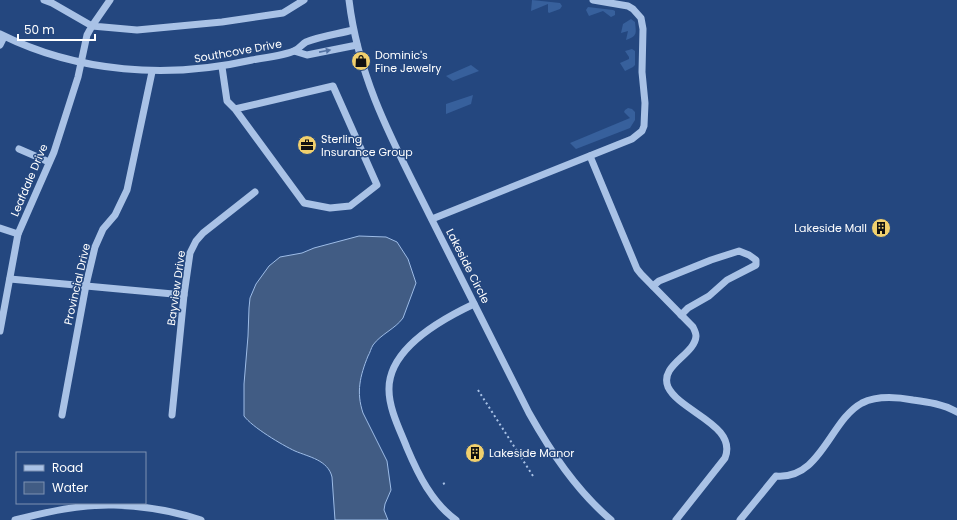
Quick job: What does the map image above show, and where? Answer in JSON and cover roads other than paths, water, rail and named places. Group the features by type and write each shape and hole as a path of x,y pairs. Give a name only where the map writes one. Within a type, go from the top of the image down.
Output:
{"street":[{"path":"44,0 92,26 137,30 222,22 283,13 304,0"},
{"name":"Leafdale Drive","path":"0,331 18,234 54,152 78,77 87,35 110,0"},
{"name":"Lakeside Circle","path":"349,0 353,30 357,45 370,89 381,117 474,304 529,413 551,450 586,496 610,520"},
{"path":"432,219 590,156 637,136 642,131 645,118 642,72 643,29 641,18 628,6 593,0"},
{"name":"Southcove Drive","path":"2,35 46,53 81,62 119,69 152,72 222,67 294,51 305,43 353,30"},
{"path":"0,45 2,35"},
{"name":"Southcove Drive","path":"294,51 307,55 357,45"},
{"path":"222,67 227,101 235,109 304,203 330,208 350,206 377,185 332,86 235,109"},
{"name":"Provincial Drive","path":"62,415 86,285 95,247 103,229 115,215 127,190 152,72"},
{"path":"19,149 49,162"},
{"path":"590,156 633,261 641,274 693,327 696,335 694,344 674,365 668,374 668,385 672,392 683,403 720,431 727,442 728,447 726,458 676,520"},
{"name":"Bayview Drive","path":"172,415 184,295 190,252 196,241 203,233 255,192"},
{"path":"0,228 18,234"},
{"path":"653,286 659,281 731,253 743,252 756,260 756,264 754,266 727,280 709,296 688,308 681,315"},
{"path":"10,279 184,295"},
{"path":"456,520 432,496 411,457 392,406 389,391 390,376 396,362 408,347 418,338 440,323 474,304"},
{"path":"740,520 776,476 785,477 793,475 815,459 852,410 863,403 875,399 900,398 936,404 950,408 957,412"},
{"path":"15,520 82,507 114,505 169,511 201,520"}],"water":[{"path":"359,236 386,237 397,242 408,259 416,283 403,318 372,346 363,370 359,391 363,413 387,461 391,490 384,510 388,520 335,520 332,477 330,471 317,460 295,451 275,440 260,430 244,416 244,384 249,308 250,298 256,284 269,266 280,257 302,253 314,248"}],"place":[{"name":"Dominic's Fine Jewelry","path":"361,61"},
{"name":"Sterling Insurance Group","path":"307,145"},
{"name":"Lakeside Mall","path":"881,228"},
{"name":"Lakeside Manor","path":"475,453"}]}
